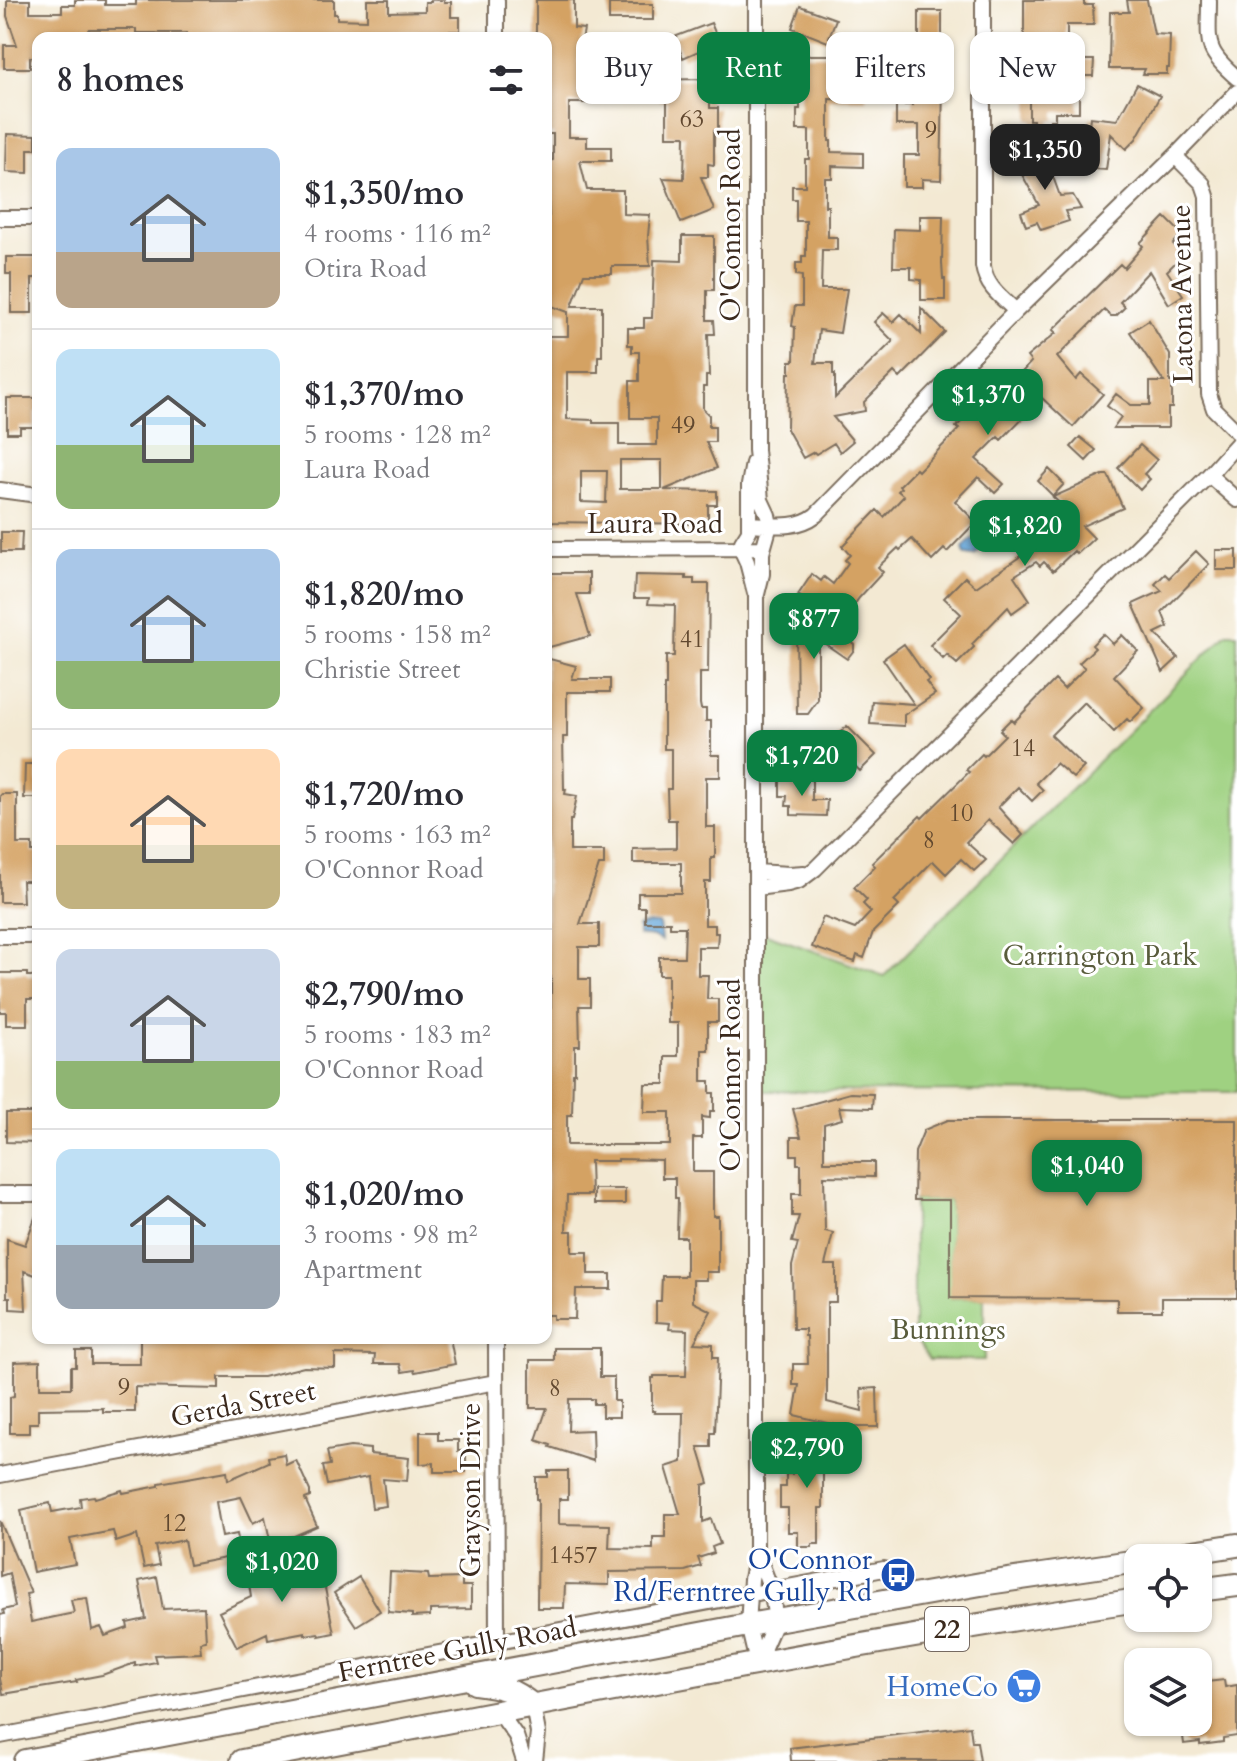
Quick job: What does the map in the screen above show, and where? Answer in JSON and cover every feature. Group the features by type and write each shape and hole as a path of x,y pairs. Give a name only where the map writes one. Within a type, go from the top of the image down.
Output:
{"main road":[{"path":"1212,1549 1237,1545"},
{"name":"Ferntree Gully Road","path":"25,1761 748,1625 981,1584 1124,1563"},
{"path":"1212,1588 1237,1585"},
{"name":"22","path":"242,1761 757,1663 965,1626 1124,1602"},
{"path":"454,1681 512,1690 533,1706"}],"street":[{"path":"497,0 497,32"},
{"name":"O'Connor Road","path":"756,0 756,450 761,500 770,525 763,548 762,574 756,598"},
{"path":"983,0 983,272 993,290 1016,311"},
{"path":"1209,0 1211,50 1237,78"},
{"name":"Laura Road","path":"749,524 799,525 816,515 1237,92"},
{"name":"Latona Avenue","path":"1175,156 1203,184 1207,196 1209,394 1214,409 1237,432"},
{"path":"0,218 32,218"},
{"path":"756,880 788,884 799,881 825,859 1237,444"},
{"name":"O'Connor Road","path":"756,450 749,485 749,531 741,549 756,598 756,1553 748,1625 757,1663"},
{"path":"1209,475 1237,500"},
{"path":"0,490 32,494"},
{"name":"Laura Road","path":"552,549 763,548"},
{"path":"0,936 32,936"},
{"path":"0,1194 32,1194"},
{"name":"Grayson Drive","path":"496,1344 497,1642"},
{"name":"Gerda Street","path":"0,1475 496,1382"},
{"name":"O'Connor Road","path":"756,1553 771,1589 776,1620"},
{"name":"Ferntree Gully Road","path":"0,1736 884,1569"},
{"path":"757,1663 776,1620"},
{"path":"533,1706 538,1733 535,1761"},
{"path":"499,1712 516,1736 524,1761"}],"green space":[{"name":"Carrington Park","path":"1227,633 1237,633 1237,1092 756,1091 755,930 884,976"},
{"name":"Bunnings","path":"914,1200 950,1200 951,1298 984,1298 984,1360 929,1360 914,1336"}],"water":[{"path":"981,536 985,540 984,548 974,556 965,555 963,549"},
{"path":"659,924 661,941 638,935 638,927"}],"building":[{"path":"7,0 30,0 30,12 62,12 62,5 75,5 75,0 105,0 105,5 136,5 136,0 334,0 337,19 367,20 367,0 389,0 389,12 425,11 425,2 444,0 451,2 451,17 460,17 460,31 136,32 136,29 89,29 89,32 32,32 30,68 4,68 4,45 17,45 7,16"},
{"path":"536,0 574,0 574,28 584,29 583,32 576,32 576,103 569,103 569,137 587,137 587,147 611,147 611,161 580,161 587,190 623,190 623,214 650,215 650,266 612,266 612,274 584,274 572,306 602,306 602,356 598,356 598,372 567,372 567,419 619,423 619,445 657,445 657,418 630,418 630,381 639,381 639,352 632,352 632,345 628,345 628,328 644,328 644,318 652,318 654,260 682,261 682,236 714,236 714,290 707,290 707,320 714,320 715,334 708,334 709,376 706,376 706,387 703,387 703,409 709,415 709,427 715,427 715,442 706,442 717,468 664,490 717,491 717,505 708,505 708,524 552,522 552,336 568,336 568,312 552,306 552,32 536,32","holes":["620,460 662,460 662,489 620,489","581,471 607,471 606,503 581,502"]},
{"path":"1024,0 1084,0 1084,5 1093,5 1094,25 1067,25 1067,32 1024,32"},
{"path":"1127,0 1147,0 1154,34 1170,35 1167,74 1143,74 1145,69 1109,69 1110,12 1129,12"},
{"path":"609,4 653,4 653,20 609,20"},
{"path":"800,6 836,19 831,32 826,32 826,41 810,35 810,32 792,28"},
{"path":"919,11 942,11 942,32 919,32"},
{"path":"711,23 715,32 697,32 697,52 683,58 681,34"},
{"path":"810,55 826,55 826,104 829,104 831,152 863,153 863,167 832,166 832,178 825,178 828,237 837,237 837,250 822,250 821,289 847,289 840,333 819,330 815,363 833,363 835,398 893,341 874,322 883,313 893,322 901,314 921,334 921,308 945,332 900,378 894,372 864,402 865,411 833,417 853,441 840,452 834,443 803,458 787,429 788,373 790,361 794,361 795,327 792,326 795,306 802,306 802,276 796,275 796,263 802,263 802,256 806,256 806,221 796,221 796,199 792,199 792,186 805,186 805,159 809,159 809,130 797,130 797,109 800,109 800,104 810,104"},
{"path":"1085,60 1094,60 1093,76 1085,76"},
{"path":"681,79 697,79 697,104 710,104 710,108 718,108 718,130 714,130 714,165 708,164 708,177 701,177 714,210 681,223 663,178 684,179 685,136 667,136 667,104 681,104"},
{"path":"1137,84 1160,96 1136,139 1126,149 1111,134 1106,170 1084,168 1090,117 1117,120"},
{"path":"943,104 941,180 922,179 922,187 904,187 904,155 919,155 919,125 896,125 896,105"},
{"path":"1029,104 1079,104 1079,112 1055,112 1055,120 1050,120 1050,134 1033,134 1033,120 1029,120"},
{"path":"7,134 32,135 32,149 28,149 28,173 6,172"},
{"path":"1048,147 1060,170 1052,174 1060,196 1073,195 1081,209 1065,211 1069,221 1041,230 1037,222 1026,226 1021,212 1039,205 1016,164"},
{"path":"920,216 943,216 945,300 921,300 921,280 911,279 911,267 893,267 894,229 920,230"},
{"path":"1165,217 1182,234 1173,244 1184,254 1167,271 1183,295 1169,304 1149,271 1120,302 1125,307 1116,316 1104,310 1057,357 1076,380 1081,374 1103,394 1073,427 1042,398 1001,440 998,437 976,459 1004,484 995,493 978,477 955,501 976,522 947,552 944,549 932,561 912,539 900,550 898,548 878,567 883,572 841,624 798,595 812,574 821,581 824,577 833,584 850,555 842,546 877,510 884,517 904,496 898,491 899,486 916,469 918,471 1008,375 1014,381 1031,362 1027,357 1056,333 1053,330 1120,264 1124,268 1143,246 1140,243"},
{"path":"6,257 32,257 32,313 11,313 11,274 6,274"},
{"path":"1149,320 1170,355 1172,408 1168,408 1168,428 1113,428 1121,417 1107,406 1116,394 1131,405 1150,405 1150,382 1164,382 1130,332"},
{"path":"7,398 32,398 32,427 20,427 20,433 7,433"},
{"path":"1080,437 1096,450 1086,461 1071,447"},
{"path":"1140,445 1157,460 1144,474 1150,479 1140,490 1118,468"},
{"path":"1049,469 1064,484 1053,496 1038,481"},
{"path":"1108,475 1123,508 1082,526 1094,538 1077,554 1074,551 1053,571 1044,562 1040,566 1036,562 1014,576 1030,600 1012,613 1008,607 957,664 947,655 943,659 930,645 961,614 944,598 965,577 976,587 1018,558 1069,512 1053,497"},
{"path":"1,532 22,532 21,552 1,552"},
{"path":"1216,550 1237,550 1237,570 1216,570"},
{"path":"1196,551 1209,564 1162,612 1168,627 1155,633 1178,658 1163,672 1133,604 1162,591 1155,584 1165,574 1169,578"},
{"path":"552,573 589,573 589,594 577,594 590,636 552,646"},
{"path":"635,575 686,576 686,579 694,579 694,584 709,584 708,673 700,673 700,704 701,709 706,709 706,721 711,721 711,755 720,755 720,777 706,777 706,827 715,827 715,858 711,858 711,882 705,882 705,925 715,925 715,933 718,933 717,947 698,947 698,975 708,975 707,999 718,999 718,1022 708,1022 708,1050 702,1050 702,1081 710,1081 714,1111 710,1111 710,1118 702,1117 702,1138 693,1138 693,1172 713,1172 713,1216 718,1216 718,1272 706,1272 706,1280 693,1280 693,1302 711,1311 694,1343 713,1344 713,1357 718,1357 715,1433 711,1433 711,1447 698,1447 709,1483 703,1485 703,1522 711,1519 720,1544 712,1547 714,1553 698,1558 701,1566 685,1571 609,1572 609,1585 565,1584 564,1608 537,1608 536,1477 548,1477 548,1471 568,1471 568,1499 559,1499 559,1524 610,1525 609,1548 653,1549 653,1537 665,1537 665,1514 680,1514 666,1467 682,1462 683,1413 652,1411 652,1378 686,1376 687,1330 669,1329 670,1323 656,1322 656,1301 661,1301 662,1276 686,1276 686,1237 677,1237 675,1178 662,1178 662,1160 590,1161 591,1195 567,1195 566,1231 572,1231 572,1252 588,1252 588,1274 611,1274 611,1289 576,1289 575,1319 553,1319 552,1315 552,660 576,666 572,679 610,679 610,692 567,692 567,737 563,737 564,789 565,794 577,796 570,820 570,851 604,851 604,865 599,865 580,924 599,924 599,947 579,947 579,979 590,979 590,1006 579,1006 580,1046 575,1046 572,1115 567,1115 567,1145 670,1145 670,1112 644,1112 645,1084 665,1084 665,1056 678,1056 678,1023 668,1023 668,975 659,975 659,957 684,957 685,927 670,927 670,922 645,922 645,907 638,907 638,893 681,893 681,863 633,863 633,849 676,848 676,820 668,820 671,749 664,749 666,656 674,656 675,605 648,604 649,598 634,598"},
{"path":"796,626 839,626 835,632 854,644 854,650 847,659 818,639 818,700 808,714 797,714"},
{"path":"1103,634 1113,644 1122,635 1138,651 1114,676 1144,708 1114,732 1084,702 1051,735 1084,767 1073,778 1056,763 1036,783 1043,790 1032,801 1018,787 998,807 1023,835 1014,844 988,820 966,842 986,860 974,871 961,859 946,874 933,861 894,901 899,906 873,932 864,958 857,955 855,962 812,947 823,917 855,929 871,912 863,904 867,900 854,887 875,866 872,863 1005,735 1000,730 1011,719 1014,722 1055,680 1064,689 1085,668 1079,663 1095,648 1092,645"},
{"path":"904,644 935,694 904,715 904,726 870,724 872,701 914,704 883,659"},
{"path":"847,726 876,755 860,771 850,761 845,766 835,756 840,750 831,741"},
{"path":"25,764 32,764 32,798 24,798"},
{"path":"780,778 812,779 812,800 827,800 826,816 791,815 791,806 786,806 787,796 780,796"},
{"path":"17,794 17,844 32,844 32,881 22,881 23,902 0,902 0,796"},
{"path":"0,973 27,973 27,976 32,976 32,999 27,999 27,1025 6,1025 6,1012 0,1012"},
{"path":"850,1093 873,1094 872,1108 839,1107 842,1119 824,1124 824,1162 874,1162 874,1177 824,1176 825,1231 833,1233 825,1265 836,1265 836,1302 827,1302 827,1402 862,1411 861,1389 877,1388 878,1427 844,1427 794,1415 799,1385 793,1385 793,1364 808,1364 805,1329 793,1329 792,1266 798,1243 792,1242 799,1216 792,1216 792,1194 801,1194 801,1164 797,1164 797,1155 791,1155 791,1137 801,1137 793,1109"},
{"path":"6,1113 32,1113 32,1143 6,1142"},
{"path":"948,1120 1237,1120 1237,1298 1162,1298 1162,1311 1117,1311 1117,1299 950,1298 950,1200 914,1200 915,1152 924,1130"},
{"path":"594,1189 625,1189 625,1204 594,1204"},
{"path":"32,1226 32,1274 24,1271 26,1310 10,1309 10,1297 7,1297 7,1239 25,1245"},
{"path":"140,1344 451,1344 455,1364 402,1372 400,1364 374,1364 375,1355 335,1354 335,1368 304,1367 263,1377 219,1377 219,1389 135,1387 135,1412 103,1412 103,1408 38,1409 38,1423 29,1423 29,1433 10,1433 14,1362 40,1361 40,1388 71,1388 71,1367 76,1367 76,1351 91,1351 91,1364 140,1364"},
{"path":"554,1348 600,1348 600,1377 614,1377 614,1401 619,1401 619,1417 602,1417 602,1404 594,1404 594,1399 569,1399 568,1431 592,1430 593,1461 536,1440 547,1408 530,1408 530,1360 554,1360"},
{"path":"420,1432 438,1432 438,1440 458,1440 458,1451 466,1451 466,1472 434,1472 434,1463 420,1464"},
{"path":"801,1440 833,1440 834,1471 823,1471 819,1544 812,1544 812,1547 798,1547 798,1532 788,1532 788,1508 780,1508 780,1487 786,1487 786,1474 792,1474 792,1457 801,1457"},
{"path":"350,1447 370,1449 370,1454 409,1458 407,1481 383,1479 386,1506 372,1508 368,1477 327,1485 323,1466 330,1465 327,1451"},
{"path":"284,1454 286,1465 296,1460 310,1491 310,1497 305,1499 317,1526 294,1536 270,1540 265,1517 253,1523 241,1497 216,1502 222,1537 237,1534 241,1555 189,1565 184,1540 155,1546 159,1565 144,1568 137,1535 116,1542 113,1531 70,1539 75,1564 33,1572 21,1510 50,1503 52,1512 81,1507 80,1498 95,1498 122,1490 123,1493 227,1471 228,1480 269,1462 268,1457"},
{"path":"0,1521 31,1593 26,1594 31,1622 74,1613 71,1600 87,1598 92,1630 101,1627 105,1636 128,1628 127,1623 146,1619 139,1581 157,1577 163,1609 204,1607 206,1641 200,1642 201,1653 154,1655 156,1662 135,1666 135,1663 77,1682 3,1694 0,1679 0,1615 4,1614 3,1610 15,1607 9,1573 0,1576"},
{"path":"319,1558 334,1633 319,1636 318,1633 305,1635 305,1632 268,1639 267,1633 237,1647 219,1612 251,1597 247,1572"},
{"path":"390,1572 428,1574 429,1579 462,1578 462,1586 471,1586 471,1609 430,1610 430,1616 412,1617 412,1614 388,1612"},
{"path":"359,1577 380,1611 356,1626 334,1593"},
{"path":"1224,1680 1225,1687 1237,1685 1237,1736 1223,1738 1223,1742 1184,1744 1183,1736 1212,1736 1212,1681"},
{"path":"970,1726 972,1742 977,1742 980,1761 791,1761 790,1748"}],"place":[{"name":"O'Connor Rd/Ferntree Gully Rd","path":"898,1575"},
{"name":"HomeCo","path":"1024,1686"}]}
